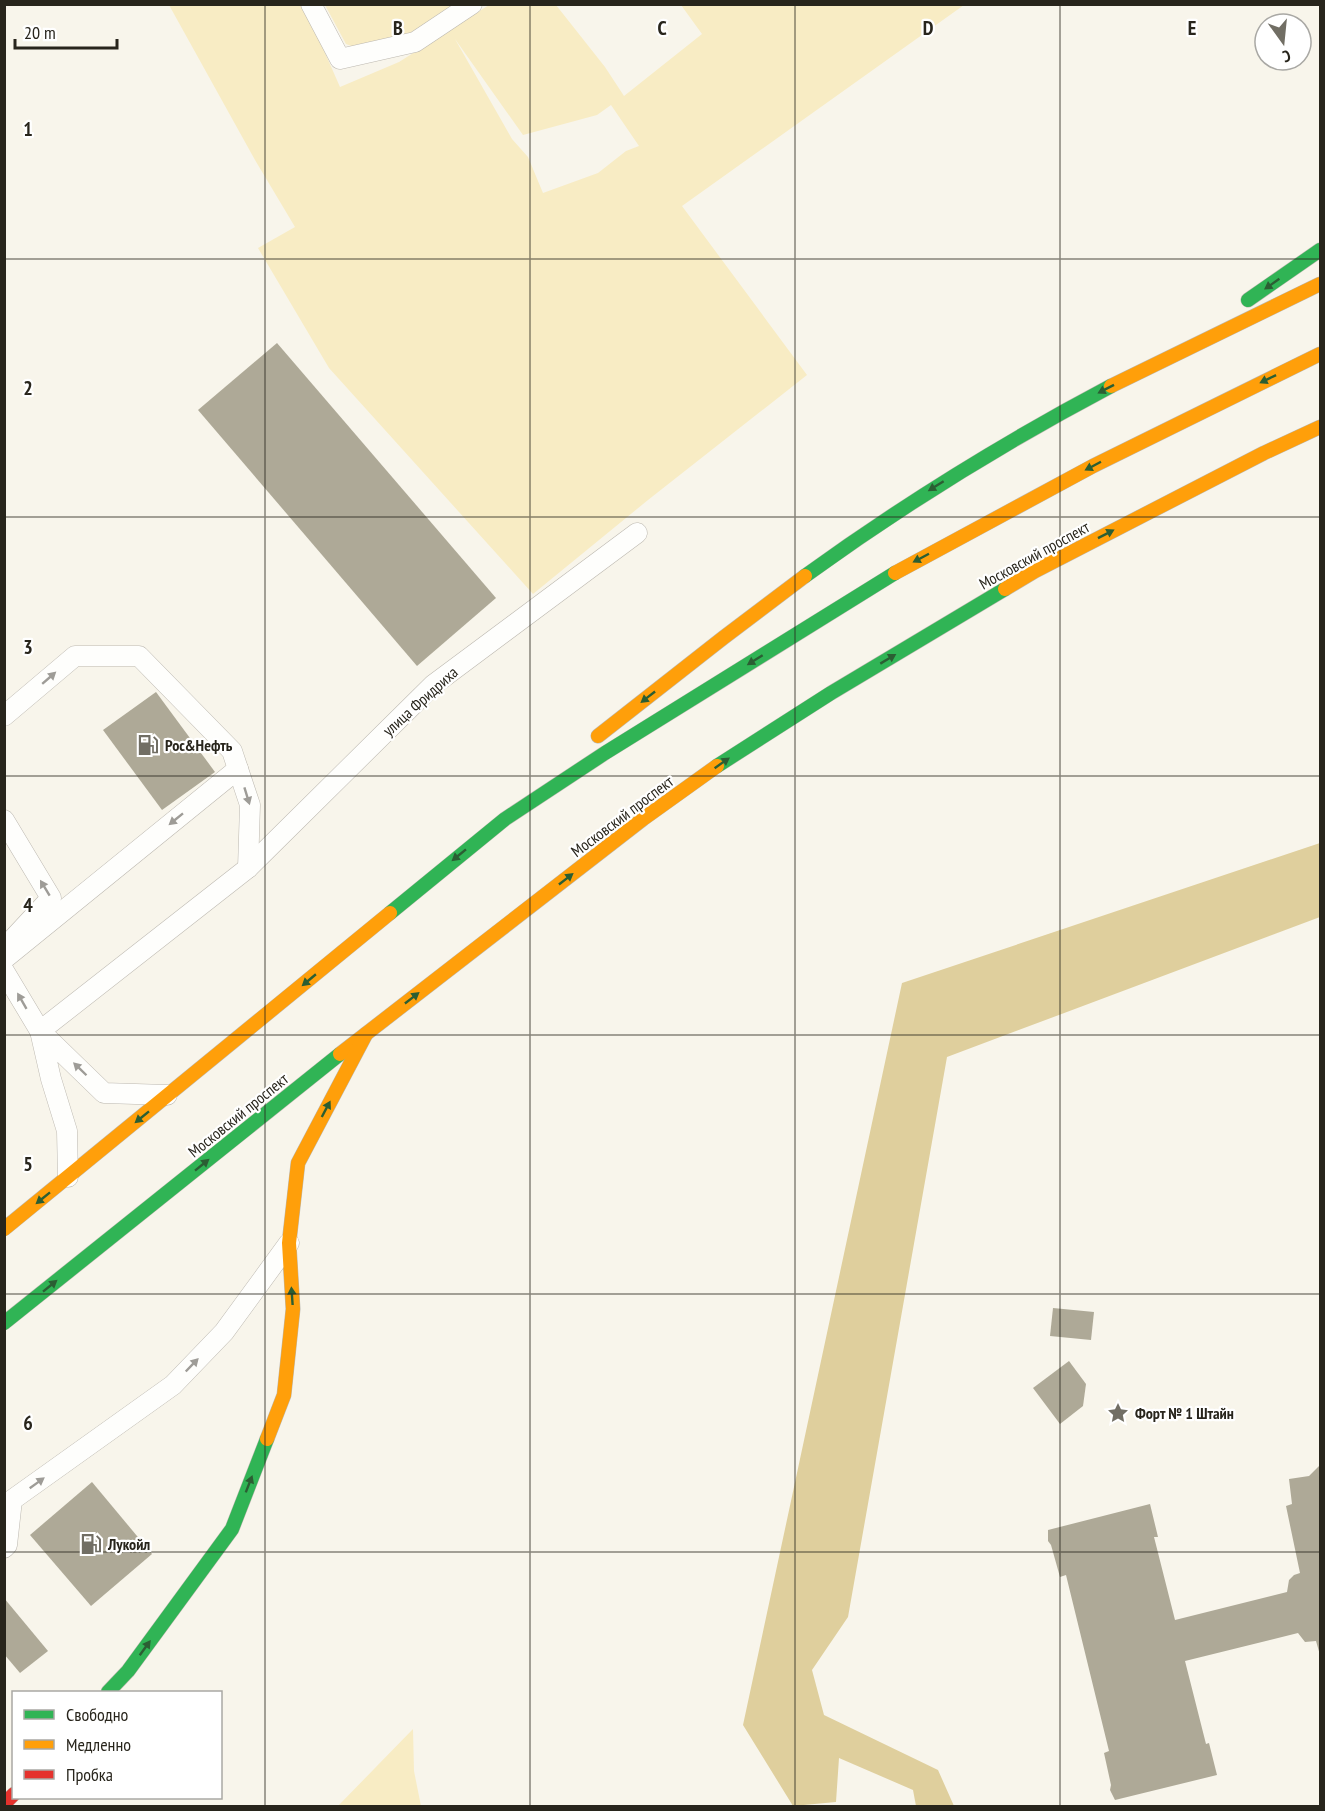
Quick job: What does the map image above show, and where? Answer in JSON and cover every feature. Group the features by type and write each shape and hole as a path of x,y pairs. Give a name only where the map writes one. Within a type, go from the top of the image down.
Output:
{"main road":[{"path":"1158,363 1320,250"},
{"path":"587,745 729,634 884,520 939,484 1047,420 1320,284"},
{"path":"505,819 614,747 891,575 1093,466 1320,354"},
{"name":"Московский проспект","path":"4,1323 366,1034 644,819 734,754 1035,571 1264,453 1320,427"},
{"path":"1264,453 1320,435"},
{"path":"4,1229 505,819 571,760"},
{"path":"109,1691 128,1671 232,1529 284,1395 293,1309 288,1243 298,1162 366,1034"}],"lane":[{"path":"311,4 340,59 415,42 472,4"},
{"name":"улица Фридриха","path":"40,1031 248,868 433,685 637,533"},
{"path":"4,716 75,656 139,656 232,751 250,805 248,868"},
{"path":"4,959 238,769"},
{"path":"4,820 51,898 4,948"},
{"path":"4,971 40,1031 104,1094 170,1095"},
{"path":"40,1031 51,1079 67,1131 68,1177"},
{"path":"4,1548 7,1545 12,1500 173,1385 224,1332 288,1243"}],"shaded area":[{"path":"169,5 304,5 340,87 399,62 489,5 556,5 605,67 624,96 702,34 681,5 964,5 682,206 807,375 533,594 329,368 258,248 295,227","holes":["455,39 523,135 597,115 611,105 639,146 626,151 598,173 543,193 528,157 512,139"]},
{"path":"325,5 454,5 410,34 354,47 346,44"},
{"path":"1320,843 1320,917 947,1057 848,1617 812,1670 824,1715 938,1770 954,1806 916,1806 913,1790 839,1758 836,1802 793,1806 743,1725 902,983"},
{"path":"413,1729 414,1771 421,1806 338,1806"}],"building":[{"path":"277,343 496,598 417,666 198,410"},
{"path":"156,692 215,772 162,810 103,730"},
{"path":"1053,1308 1094,1312 1091,1340 1050,1336"},
{"path":"1069,1361 1086,1384 1083,1406 1060,1424 1033,1388"},
{"path":"1320,1465 1320,1655 1316,1641 1305,1642 1298,1633 1185,1661 1206,1744 1209,1743 1217,1775 1115,1800 1110,1790 1104,1753 1109,1751 1066,1575 1060,1577 1048,1541 1048,1530 1150,1504 1158,1537 1154,1537 1175,1620 1287,1592 1289,1580 1300,1573 1286,1506 1292,1504 1289,1479 1309,1476"},
{"name":"Лукойл","path":"92,1482 152,1554 91,1606 30,1535"},
{"path":"4,1598 48,1651 20,1673 4,1654"}],"traffic: fast":[{"path":"1248,300 1320,250"},
{"path":"805,576 879,524 955,475 1111,386"},
{"path":"390,913 505,819 605,753 895,573"},
{"path":"717,766 831,693 1005,589"},
{"path":"4,1323 340,1054"},
{"path":"109,1691 128,1671 232,1529 267,1439"}],"traffic: slow":[{"path":"1111,386 1320,284"},
{"path":"895,573 1093,466 1320,354"},
{"path":"1005,589 1035,571 1264,453 1320,427"},
{"path":"598,736 805,576"},
{"path":"340,1054 643,819 717,766"},
{"path":"4,1229 390,913"},
{"path":"267,1439 284,1395 293,1309 289,1243 298,1163 366,1034"}],"traffic: jam":[{"path":"4,1804 12,1796"}],"place":[{"name":"Рос&Нефть","path":"148,745"},
{"name":"Форт № 1 Штайн","path":"1118,1413"},
{"name":"Лукойл","path":"91,1544"}]}
